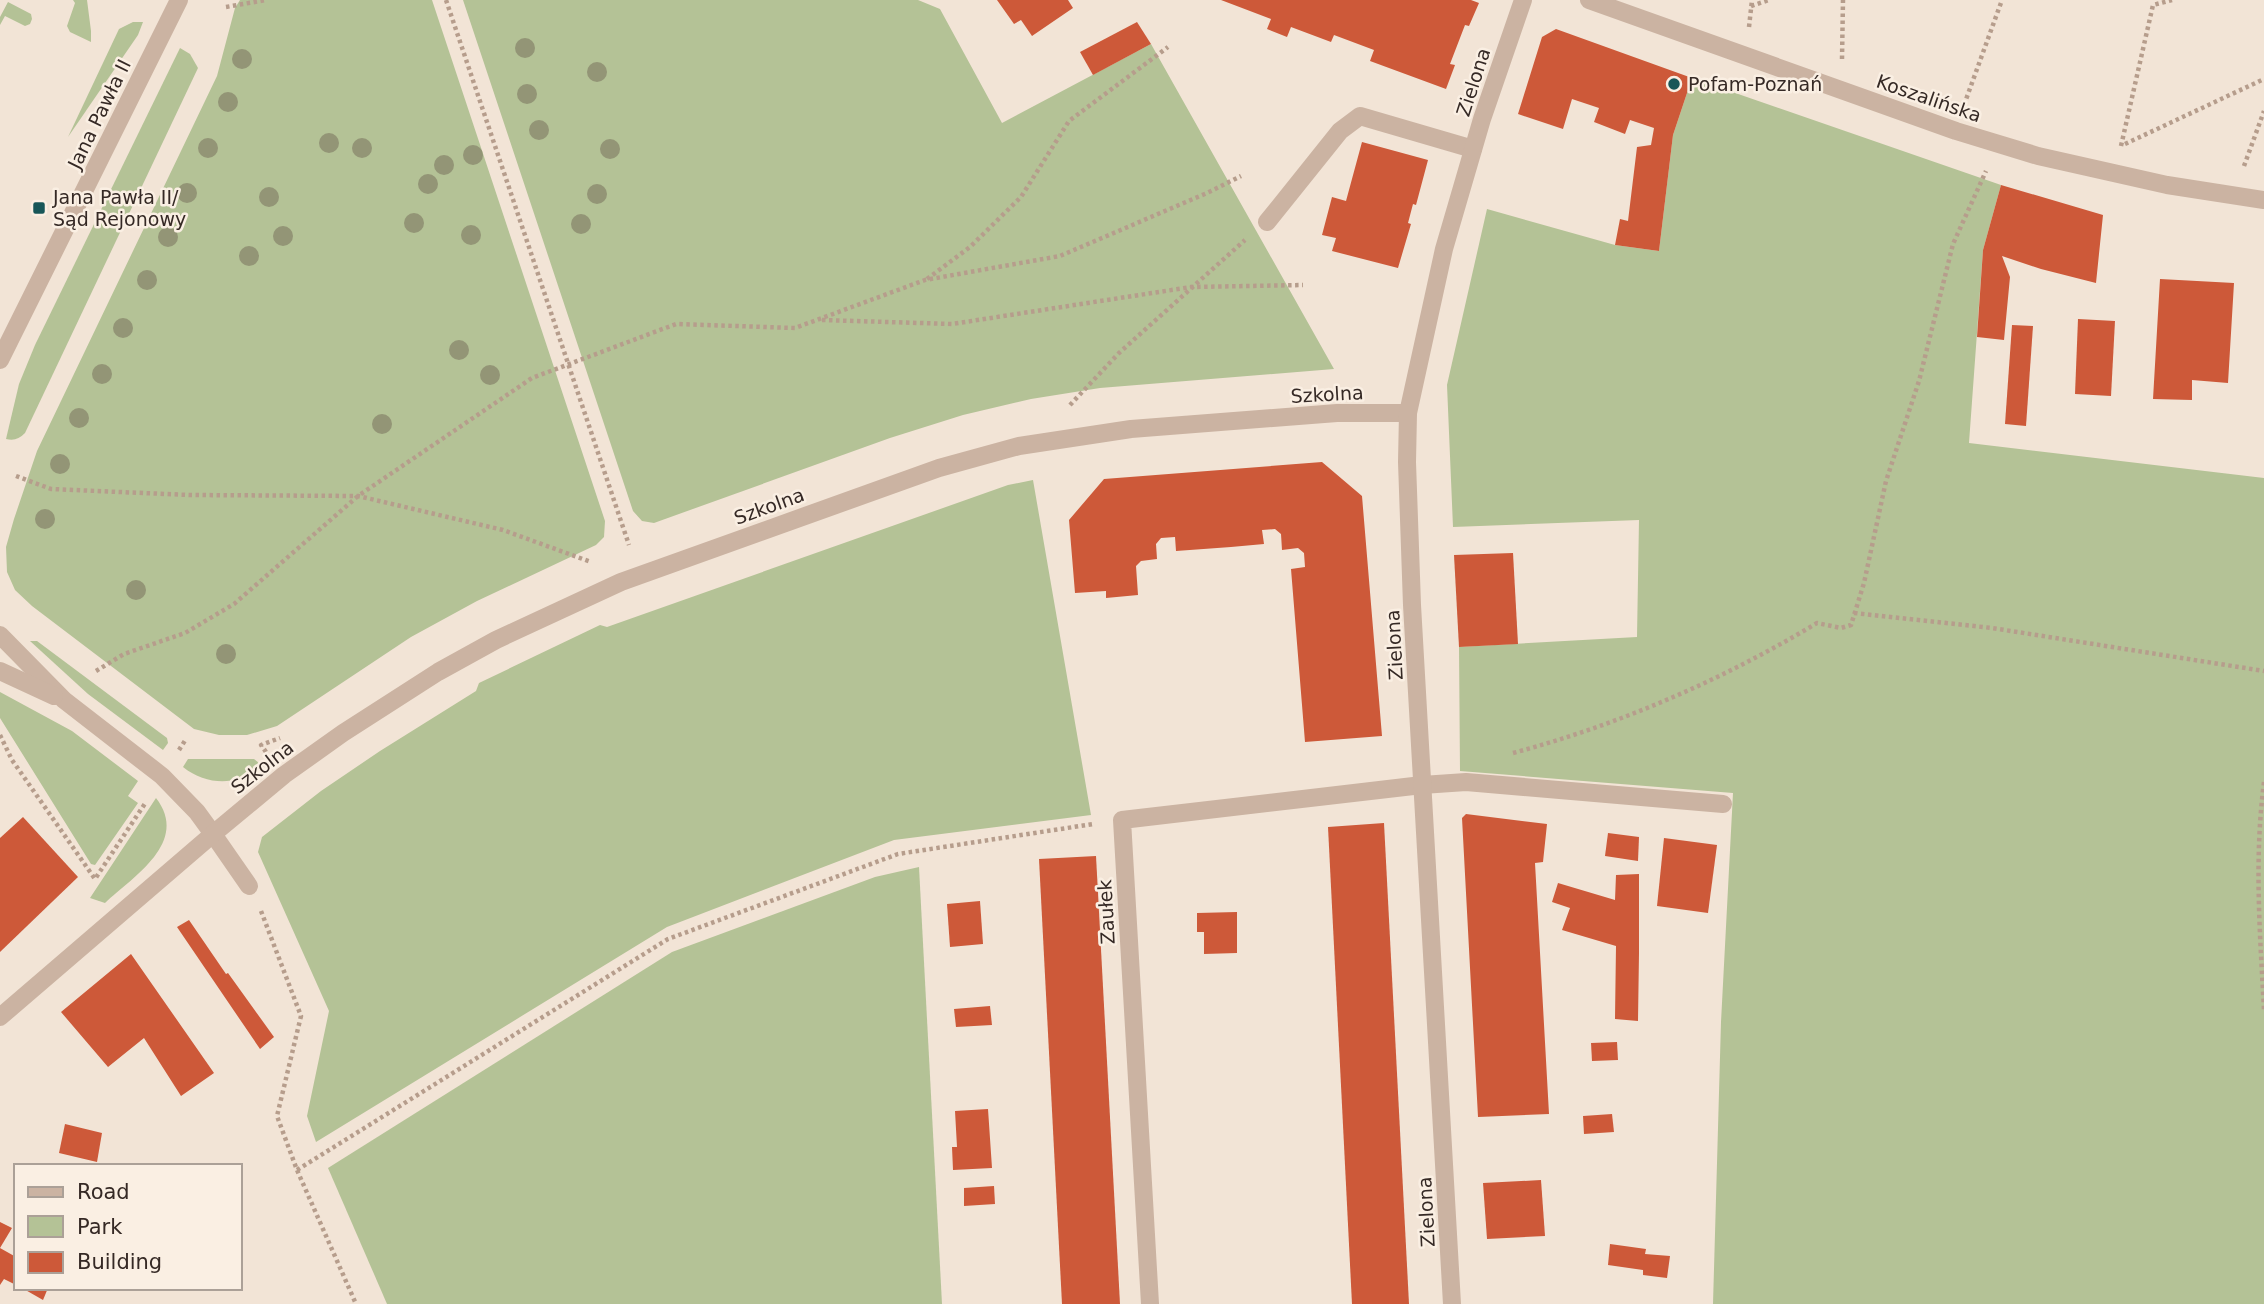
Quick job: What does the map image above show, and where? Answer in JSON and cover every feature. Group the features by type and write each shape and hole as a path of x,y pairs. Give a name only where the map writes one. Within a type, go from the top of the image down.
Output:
{"street":[{"name":"Jana Pawła II","path":"0,360 179,0"},
{"name":"Zielona","path":"1452,1304 1422,785 1408,475 1408,413 1444,249 1523,0"},
{"name":"Koszalińska","path":"1589,0 1956,131 2026,152 2140,180 2264,200"},
{"path":"1267,222 1340,131 1360,116 1474,149"},
{"name":"Szkolna","path":"0,1017 284,775 343,733 438,672 496,640 621,582 940,468 1019,446 1131,429 1336,413 1408,413"},
{"path":"0,635 64,700 182,794 249,886"},
{"path":"0,671 64,700"},
{"path":"1122,820 1466,782 1723,804"},
{"name":"Zaułek","path":"1122,820 1150,1304"}],"path":[{"path":"226,7 267,0"},
{"path":"446,0 629,545"},
{"path":"1749,27 1751,3 1769,0"},
{"path":"1842,60 1843,0"},
{"path":"1964,105 2002,0"},
{"path":"2172,0 2152,3 2121,146 2264,79"},
{"path":"925,280 970,247 1021,197 1069,121 1168,47"},
{"path":"2243,169 2264,111"},
{"path":"1479,783 1483,762 1645,710 1770,651 1817,623 1841,628 1851,625 1864,583 1886,481 1919,381 1953,244 1987,169"},
{"path":"96,671 124,654 186,634 234,604 358,496 532,378 676,324 795,328 925,280 1060,256 1241,176"},
{"path":"1069,405 1119,353 1267,222"},
{"path":"818,320 952,324 1191,287 1303,285"},
{"path":"16,476 51,489 189,495 358,496 503,530 591,562"},
{"path":"1854,613 1993,628 2264,671"},
{"path":"0,735 12,760 95,879 186,739"},
{"path":"2264,782 2258,828 2264,1010"},
{"path":"297,1170 668,939 898,854 1122,820"},
{"path":"249,886 301,1016 277,1116 297,1170 356,1304"}],"green space":[{"path":"73,0 87,0 91,42 70,32 67,26 75,3"},
{"path":"240,0 432,0 605,521 604,537 596,545 477,601 411,637 277,726 247,735 219,735 194,729 32,606 15,590 7,572 6,547 37,451 217,76 235,8"},
{"path":"463,0 918,0 940,9 1002,123 1151,44 1334,369 1100,388 1031,399 963,415 890,438 654,523 642,521 633,511"},
{"path":"8,2 31,14 30,24 25,26 5,16 0,25 0,17"},
{"path":"133,22 143,22 138,35 68,137 119,29"},
{"path":"180,48 190,54 198,68 25,433 16,439 6,439 19,384 35,345"},
{"path":"1692,78 2001,185 1983,250 1969,443 2264,478 2264,1304 1713,1304 1721,1022 1733,793 1460,771 1459,647 1637,637 1639,520 1453,527 1447,385 1487,209 1615,245 1659,251 1673,135"},
{"path":"1033,480 1091,815 894,840 667,927 316,1142 307,1116 329,1011 258,852 262,837 321,791 476,691 479,683 600,625 607,627 1008,485"},
{"path":"30,641 37,641 167,738 168,743 163,750 88,694"},
{"path":"0,692 72,731 138,781 128,796 138,803 95,865 91,864 0,718"},
{"path":"188,759 254,759 264,767 234,780 213,781 183,767"},
{"path":"156,798 165,814 166,829 154,857 105,903 90,898"},
{"path":"919,867 942,1304 387,1304 328,1168 672,952 875,877"}],"building":[{"path":"997,0 1068,0 1073,8 1032,36 1021,20 1014,24"},
{"path":"1221,0 1471,0 1479,3 1469,26 1465,25 1450,64 1455,65 1446,89 1370,61 1374,50 1334,35 1331,42 1291,27 1287,37 1267,29 1271,19"},
{"path":"1137,22 1151,44 1093,75 1080,52"},
{"path":"1556,29 1692,78 1673,135 1659,251 1615,245 1620,219 1628,221 1637,147 1651,145 1654,128 1630,120 1625,134 1594,122 1599,108 1572,99 1563,129 1518,114 1542,37"},
{"path":"1362,142 1428,160 1416,205 1413,204 1408,223 1411,224 1398,268 1332,251 1336,238 1322,235 1332,197 1346,201"},
{"path":"2001,185 2103,215 2096,283 2002,256 2010,277 2004,340 1977,337 1983,250"},
{"path":"2160,279 2234,283 2228,383 2192,380 2192,400 2153,399"},
{"path":"2078,319 2115,321 2111,396 2075,394"},
{"path":"2012,325 2033,326 2026,426 2005,424"},
{"path":"1322,462 1362,496 1382,736 1305,742 1291,569 1305,567 1304,553 1298,548 1282,550 1281,534 1275,529 1262,530 1264,544 1231,547 1176,551 1175,537 1161,538 1156,544 1157,559 1141,561 1136,566 1138,595 1106,598 1106,591 1075,593 1069,520 1104,479"},
{"path":"1513,553 1518,644 1459,647 1454,555"},
{"path":"1466,814 1547,824 1543,862 1535,863 1549,1114 1478,1117 1462,818"},
{"path":"23,817 78,877 0,952 0,838"},
{"path":"1384,823 1409,1304 1352,1304 1328,827"},
{"path":"1608,833 1639,837 1638,861 1605,856"},
{"path":"1664,838 1717,845 1708,913 1657,906"},
{"path":"1096,856 1120,1304 1062,1304 1039,859"},
{"path":"1639,874 1638,1021 1615,1019 1616,946 1562,930 1570,908 1552,902 1558,883 1615,900 1616,875"},
{"path":"980,901 983,944 950,947 947,904"},
{"path":"1237,912 1237,953 1204,954 1204,932 1197,932 1197,913"},
{"path":"189,920 274,1037 260,1049 177,927"},
{"path":"131,954 214,1073 181,1096 144,1038 108,1067 61,1012"},
{"path":"990,1006 992,1025 956,1027 954,1009"},
{"path":"1617,1042 1618,1060 1592,1061 1591,1043"},
{"path":"988,1109 992,1168 953,1170 952,1147 957,1147 955,1111"},
{"path":"1612,1114 1614,1132 1584,1134 1583,1116"},
{"path":"65,1124 102,1133 97,1162 59,1153"},
{"path":"1541,1180 1545,1236 1487,1239 1483,1183"},
{"path":"994,1186 995,1204 964,1206 964,1188"},
{"path":"0,1222 12,1228 0,1248"},
{"path":"1610,1244 1646,1249 1645,1254 1670,1256 1667,1278 1643,1275 1643,1270 1608,1265"},
{"path":"0,1248 14,1256 14,1284 4,1279 0,1285"},
{"path":"26,1290 47,1290 43,1300"}],"place":[{"name":"Pofam-Poznań","path":"1674,84"},
{"name":"Jana Pawła II/ Sąd Rejonowy","path":"39,208"}]}
